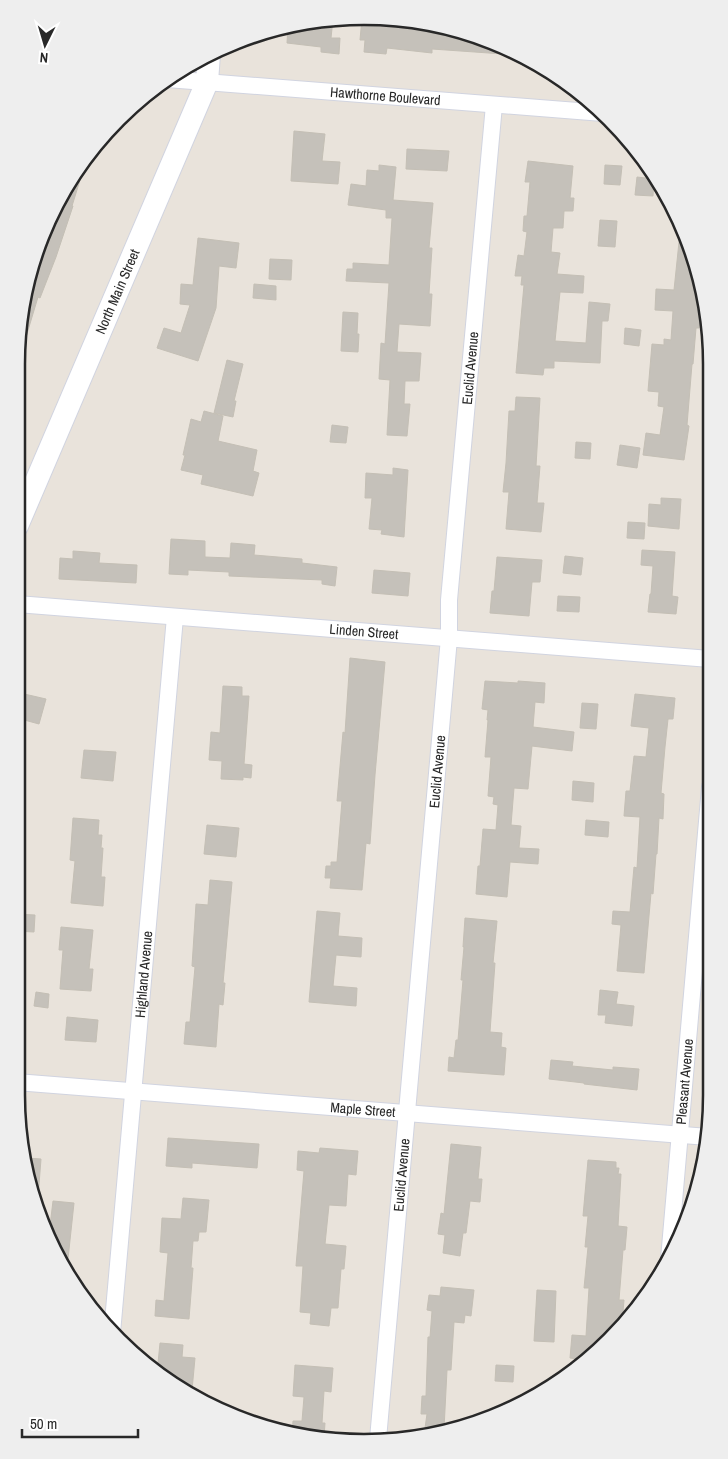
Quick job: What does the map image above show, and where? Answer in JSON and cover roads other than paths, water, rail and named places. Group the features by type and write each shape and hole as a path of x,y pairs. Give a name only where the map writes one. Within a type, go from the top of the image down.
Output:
{"street":[{"name":"North Main Street","path":"25,507 207,82 208,63"},
{"name":"Hawthorne Boulevard","path":"179,80 591,112"},
{"name":"Euclid Avenue","path":"379,1433 449,638 449,600 494,105"},
{"name":"Linden Street","path":"25,605 703,657"},
{"name":"Highland Avenue","path":"113,1323 175,617"},
{"name":"Pleasant Avenue","path":"671,1239 703,868"},
{"name":"Maple Street","path":"25,1083 700,1136"}]}
